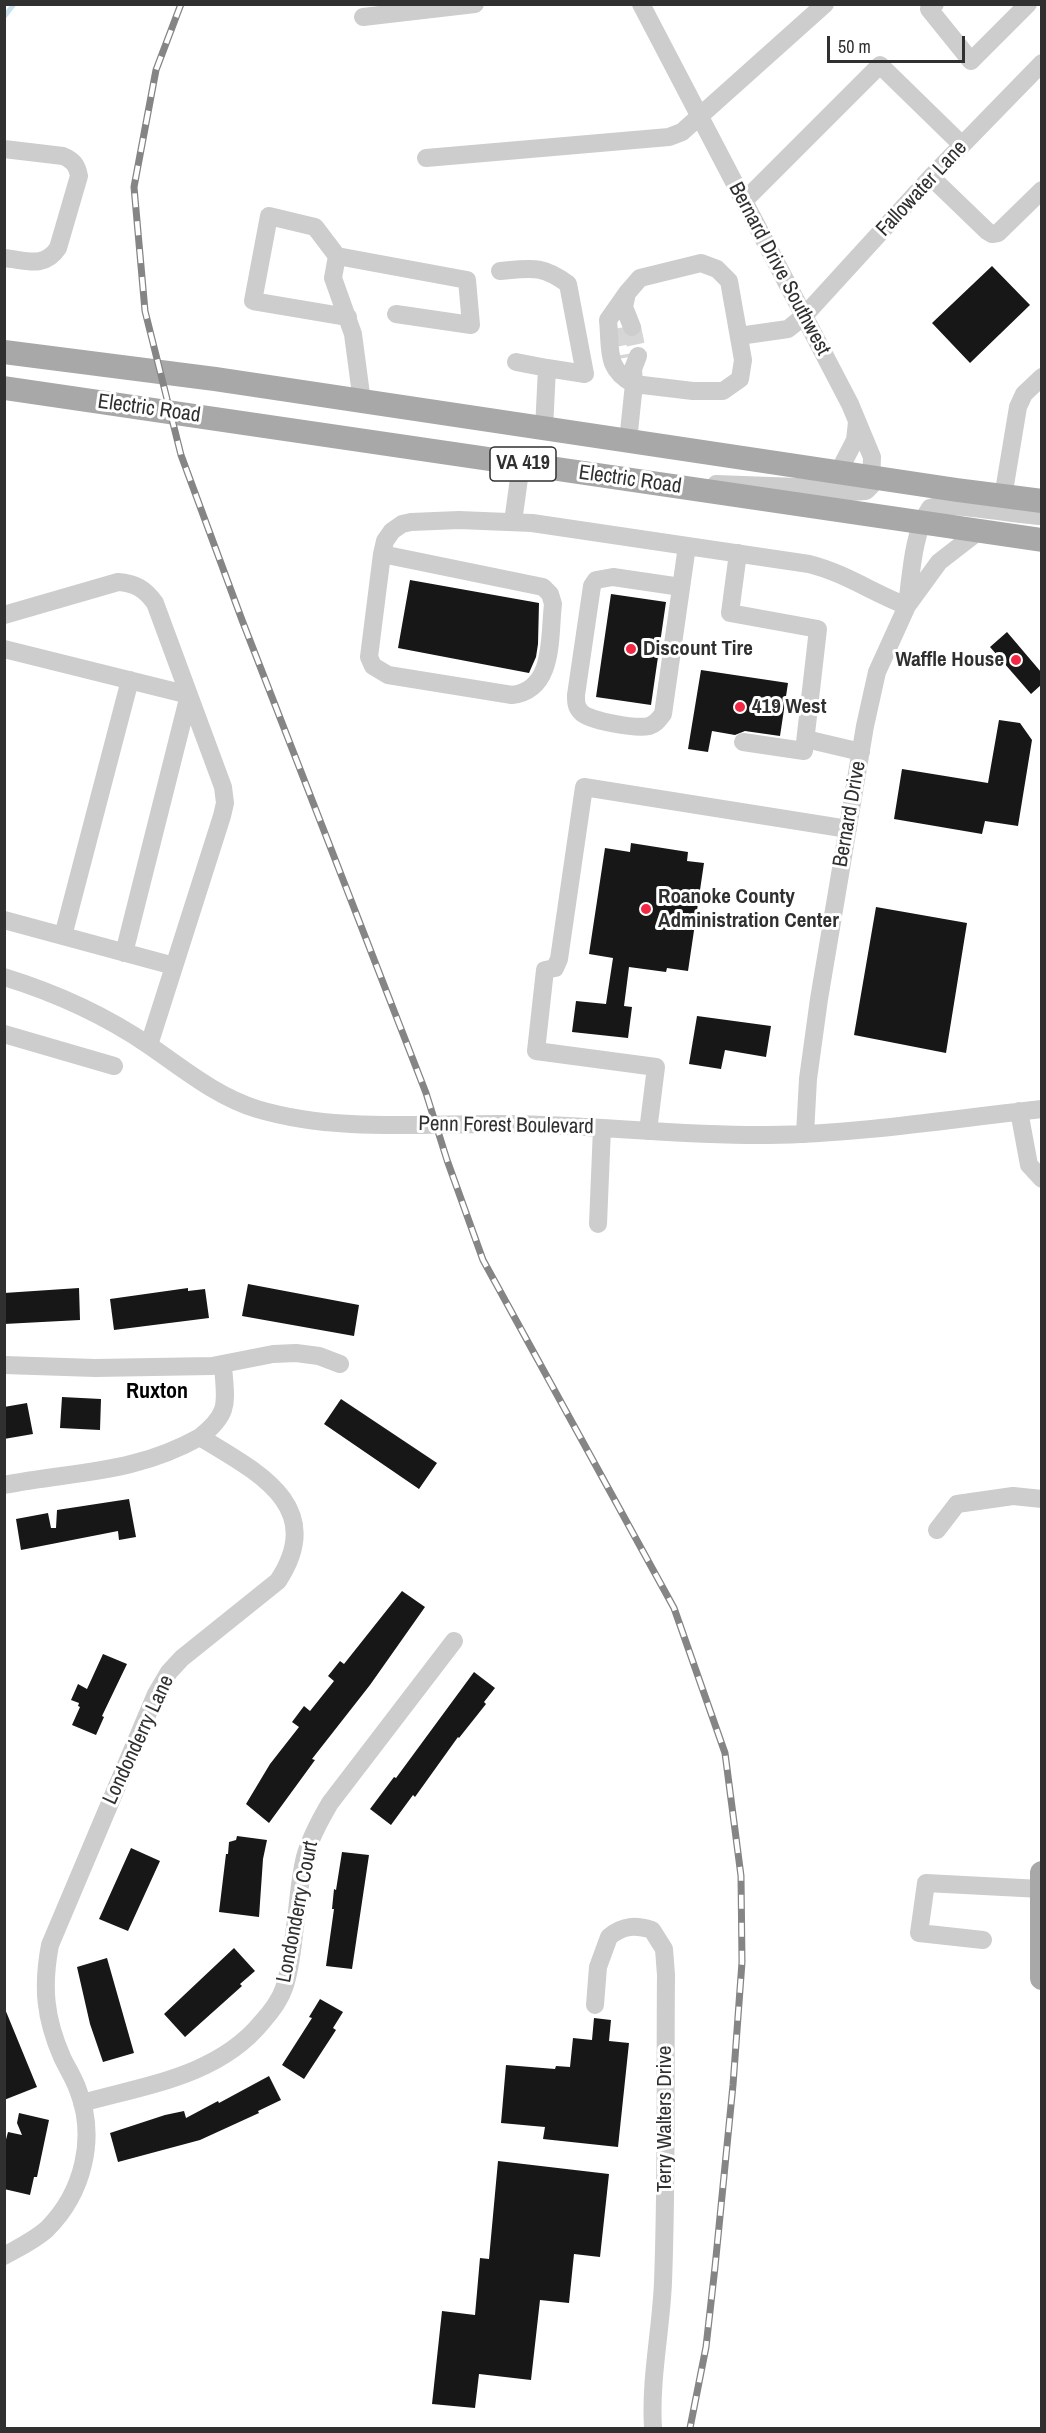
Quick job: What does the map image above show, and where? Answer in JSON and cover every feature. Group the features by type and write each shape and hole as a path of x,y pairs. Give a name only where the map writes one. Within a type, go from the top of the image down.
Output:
{"main road":[{"name":"Electric Road","path":"4,352 215,379 838,473 1041,501"},
{"name":"Electric Road","path":"4,388 1041,540"},
{"path":"1041,1874 1041,1978"}],"street":[{"path":"363,17 475,4"},
{"name":"Bernard Drive Southwest","path":"641,4 857,422 872,457 872,477"},
{"path":"426,158 669,137 682,132 825,4"},
{"path":"935,4 929,9 971,61 1028,4"},
{"path":"744,201 880,65 962,145"},
{"name":"Fallowater Lane","path":"739,336 788,329 804,316 931,177 1038,71"},
{"path":"4,149 63,156 77,167 79,176 58,248 52,257 43,262 4,258"},
{"path":"931,177 992,234 998,233 1041,190"},
{"path":"348,317 253,301 269,216 315,227 337,256 467,280 471,325 396,314"},
{"path":"337,256 333,278 353,334 362,402"},
{"path":"701,263 717,268 729,281 743,360 740,379 723,391 693,391 632,367 622,378 613,368 608,320 640,278 701,263"},
{"path":"500,271 529,268 550,271 568,284 585,374 516,362"},
{"path":"625,300 626,327"},
{"path":"627,441 632,367"},
{"path":"544,429 547,368"},
{"path":"1003,497 1018,407 1024,394 1041,377"},
{"path":"838,473 855,440 857,422"},
{"path":"513,522 521,464"},
{"path":"694,489 722,483 850,492 866,491 871,486 872,477"},
{"path":"923,523 930,508 937,506 1041,516"},
{"path":"382,554 543,587 550,594 553,604 546,668 541,680 532,688 521,694 512,695 388,675 373,666 369,657 382,554 385,541 392,531 411,522 513,522 738,553 826,568 852,579 881,596 907,606"},
{"name":"Bernard Drive","path":"907,606 914,552 923,523"},
{"name":"Bernard Drive","path":"805,1134 810,1067 848,828 877,672 907,606 939,562 979,531"},
{"path":"681,587 613,577 596,580 592,586 576,695 576,705 582,714 590,719 640,727 650,726 663,714 687,546"},
{"path":"738,553 730,613 819,629 804,751 743,742"},
{"path":"4,615 118,582 140,587 148,593 155,603 223,787 225,803 149,1045"},
{"path":"4,649 189,695"},
{"path":"63,936 130,680"},
{"path":"124,953 189,695"},
{"path":"806,739 861,752"},
{"path":"648,1131 656,1067 536,1051 545,970 555,968 559,959 584,787 848,828"},
{"path":"4,920 174,966"},
{"name":"Penn Forest Boulevard","path":"4,977 69,1001 113,1024 149,1045 222,1095 253,1108 285,1117 399,1125 532,1124 707,1134 805,1134 1041,1109"},
{"path":"4,1035 114,1066"},
{"path":"1019,1111 1029,1165 1041,1179"},
{"path":"598,1224 602,1128"},
{"path":"4,1365 95,1368 223,1364 273,1354 296,1353 318,1356 340,1364"},
{"path":"4,1485 120,1468 148,1461 179,1449 217,1424 223,1413 223,1364"},
{"name":"Londonderry Lane","path":"4,2256 46,2229 62,2211 73,2194 82,2172 86,2153 86,2128 82,2103 50,2024 44,1994 44,1974 50,1945 156,1694 169,1672 182,1658 278,1581 289,1564 294,1549 294,1529 290,1512 282,1496 271,1483 254,1470 200,1437"},
{"path":"937,1530 957,1504 1013,1496 1041,1499"},
{"name":"Londonderry Court","path":"82,2103 192,2072 212,2064 234,2050 265,2019 284,1989 290,1965 305,1857 315,1829 330,1803 454,1641"},
{"path":"983,1940 920,1933 926,1883 1041,1889"},
{"name":"Terry Walters Drive","path":"595,2006 598,1967 609,1936 627,1927 640,1926 652,1930 664,1949 666,1975 663,2286 653,2372 653,2428"}],"building":[{"path":"992,266 1030,305 970,363 932,323"},
{"path":"410,580 539,603 538,644 536,657 529,673 398,648"},
{"name":"Discount Tire","path":"611,594 666,602 651,705 596,697"},
{"name":"Waffle House","path":"1007,632 1041,672 1041,685 1031,694 990,647"},
{"name":"419 West","path":"701,670 788,683 780,736 745,731 735,735 712,731 708,752 688,749"},
{"path":"999,720 1020,723 1032,740 1018,826 985,821 982,834 894,819 902,769 988,783"},
{"name":"Roanoke County Administration Center","path":"631,843 688,852 687,861 704,863 688,971 667,968 666,972 629,967 624,1006 632,1007 628,1038 572,1032 576,1001 606,1004 613,958 589,954 605,848 630,852"},
{"path":"876,907 967,923 946,1053 854,1035"},
{"path":"697,1016 771,1026 766,1057 725,1050 721,1069 689,1064"},
{"path":"248,1284 359,1305 354,1336 242,1316"},
{"path":"79,1288 80,1320 4,1324 4,1293"},
{"path":"188,1288 188,1291 205,1289 209,1318 114,1330 110,1299"},
{"path":"62,1397 101,1399 100,1430 60,1428"},
{"path":"341,1399 437,1463 419,1489 324,1424"},
{"path":"27,1403 33,1434 4,1439 4,1407"},
{"path":"129,1499 136,1537 119,1540 118,1531 21,1550 16,1519 48,1513 51,1528 56,1528 57,1510"},
{"path":"402,1591 425,1607 370,1685 312,1759 315,1760 269,1823 246,1804 270,1764 299,1727 292,1722 304,1706 310,1711 334,1681 328,1676 340,1661 344,1664"},
{"path":"103,1654 127,1664 102,1716 104,1717 96,1735 72,1725 80,1707 79,1703 71,1700 78,1684 87,1689"},
{"path":"474,1672 495,1688 484,1702 486,1704 391,1825 370,1809 394,1777 396,1778"},
{"path":"237,1836 267,1840 263,1859 259,1917 219,1912 226,1854 228,1854 229,1842 236,1840"},
{"path":"131,1848 160,1861 128,1931 99,1919"},
{"path":"342,1852 369,1855 352,1969 326,1966 334,1909 332,1909 334,1889 336,1890"},
{"path":"234,1948 255,1971 240,1984 242,1986 185,2037 164,2014"},
{"path":"107,1958 134,2053 103,2062 90,2024 77,1967"},
{"path":"320,1999 343,2012 333,2028 336,2030 304,2079 282,2065 312,2018 309,2017"},
{"path":"4,2010 37,2087 4,2100"},
{"path":"594,2018 611,2020 609,2041 629,2043 618,2147 543,2139 545,2127 501,2123 506,2065 555,2069 556,2066 570,2067 573,2038 592,2040"},
{"path":"269,2076 281,2100 258,2111 259,2113 200,2140 118,2162 110,2133 184,2111 186,2118"},
{"path":"19,2113 49,2120 37,2177 34,2177 30,2195 4,2189 4,2147 8,2132 22,2135 17,2123"},
{"path":"498,2161 609,2174 600,2257 574,2254 569,2303 540,2300 531,2380 479,2374 475,2408 432,2404 442,2311 475,2315 480,2258 489,2259"}],"waterway":[{"path":"4,17 14,4"}],"tunnel":[{"path":"632,327 638,356"},
{"path":"619,328 624,358"}],"railway":[{"path":"181,4 156,70 134,187 145,311 181,455 242,620 426,1093 483,1260 674,1608 725,1753 741,1876 742,1962 733,2085 715,2267 706,2347 690,2428"}],"place":[{"name":"Discount Tire","path":"631,649"},
{"name":"Waffle House","path":"1016,660"},
{"name":"419 West","path":"740,707"},
{"name":"Roanoke County Administration Center","path":"646,909"}],"district":[{"name":"Ruxton","path":"157,1392"}]}
